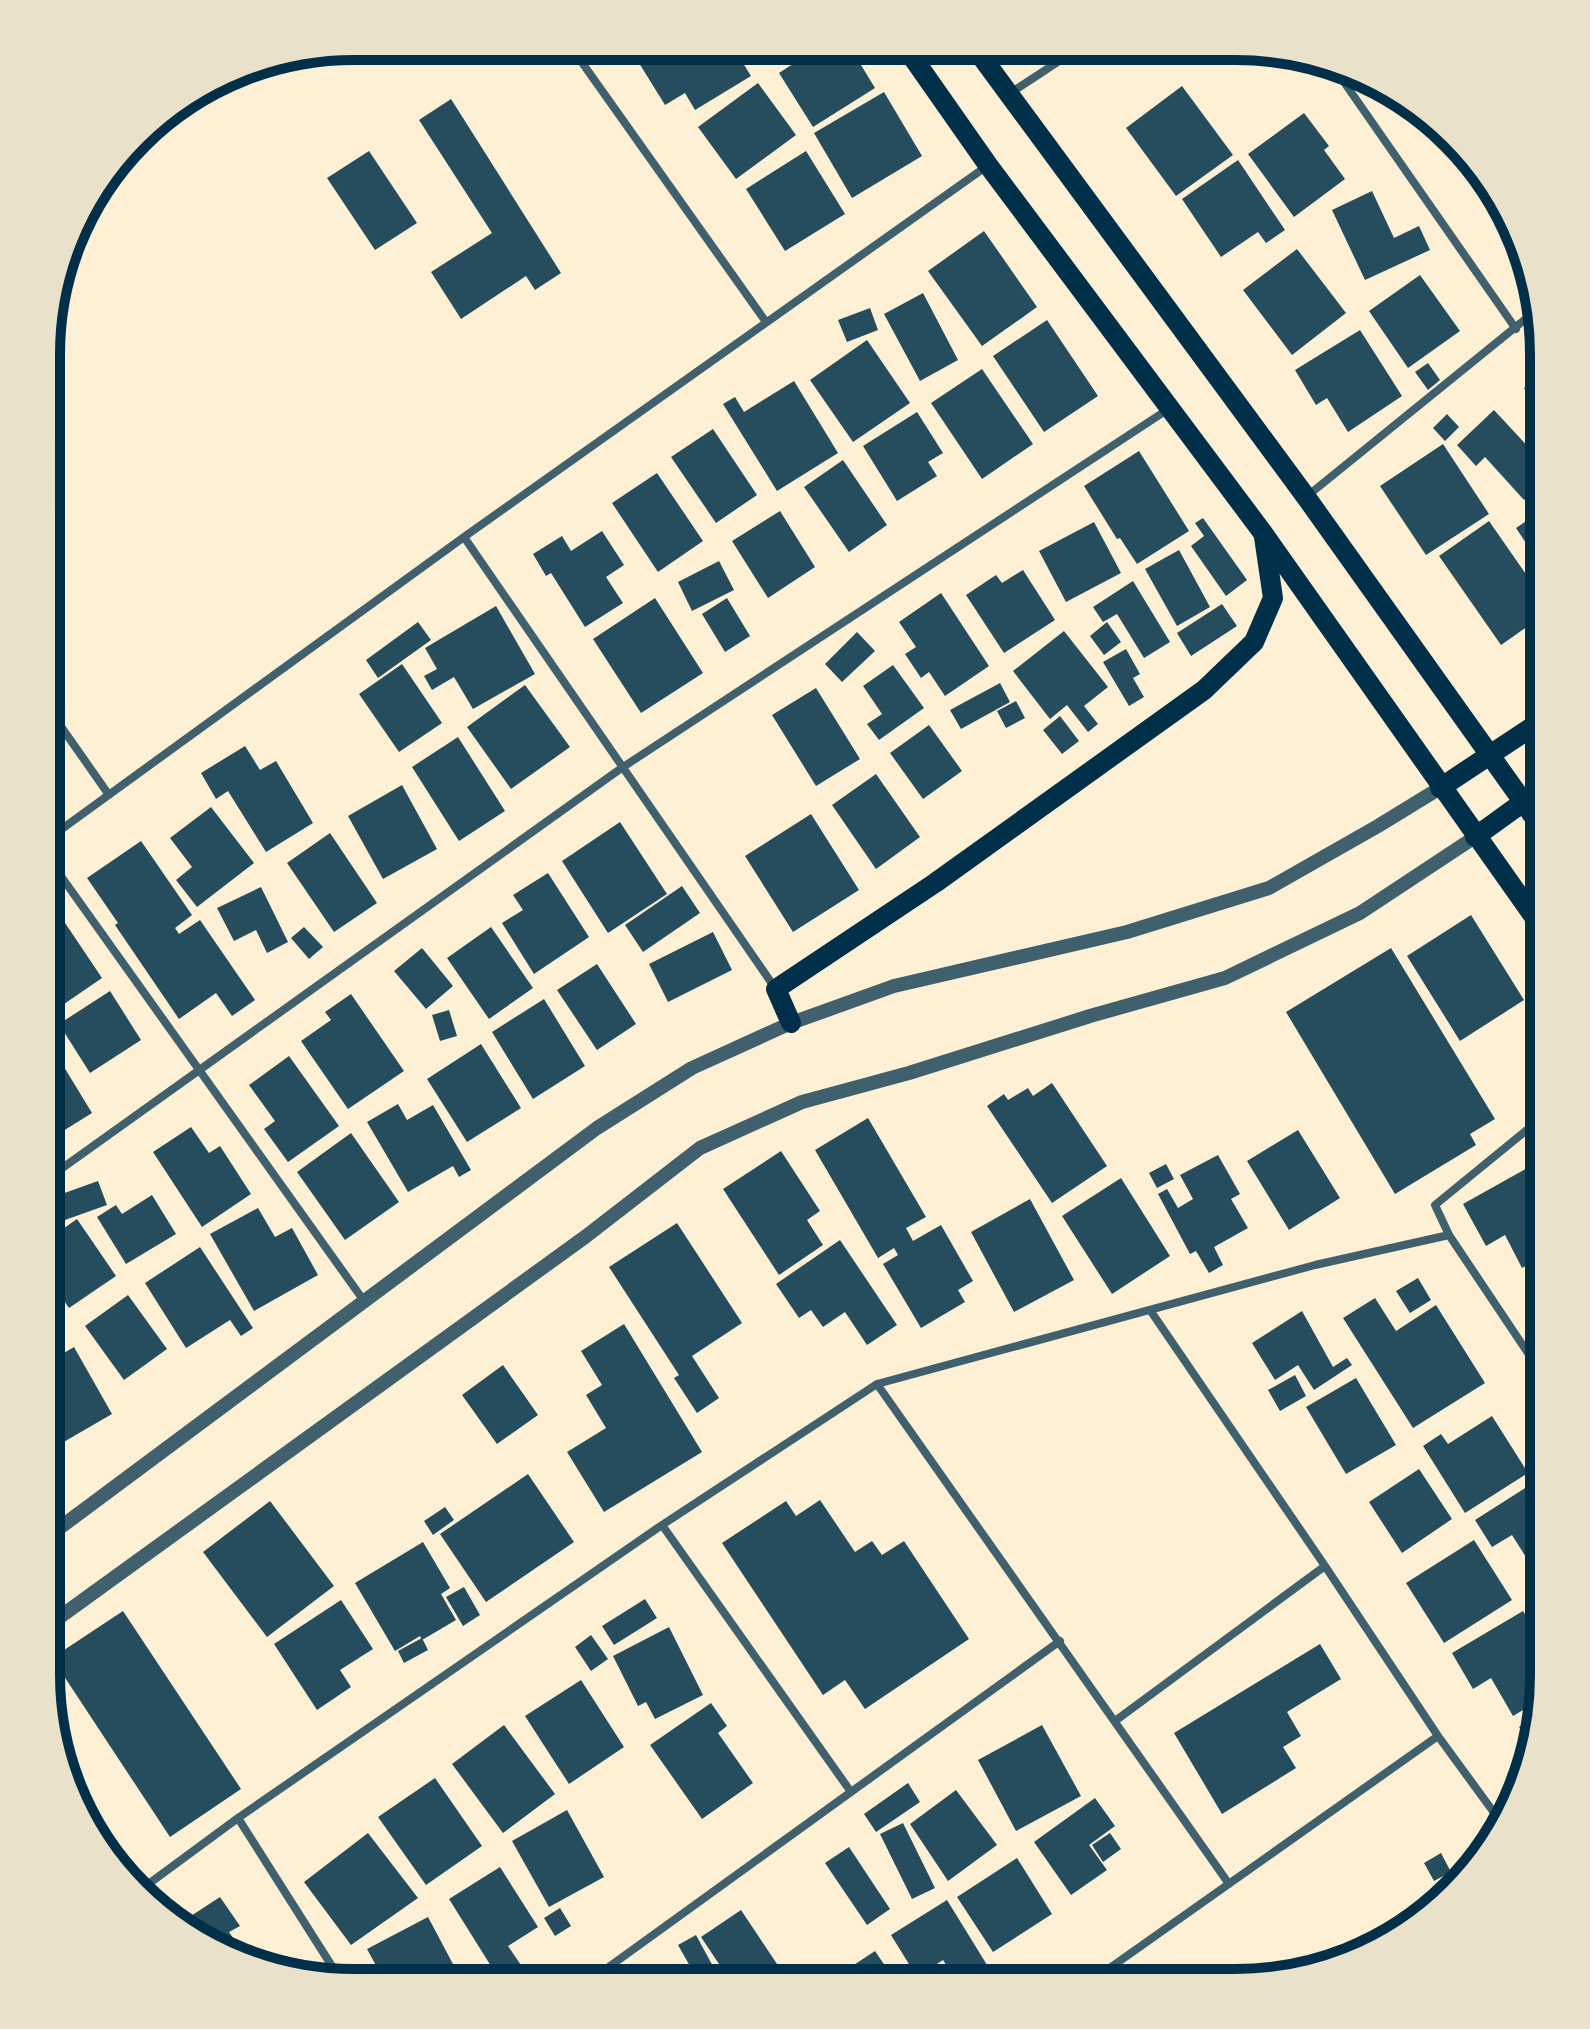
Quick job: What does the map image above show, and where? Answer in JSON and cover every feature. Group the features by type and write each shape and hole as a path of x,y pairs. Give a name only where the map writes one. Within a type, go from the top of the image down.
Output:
{"main road":[{"path":"914,60 988,165 1263,533 1530,912"},
{"path":"984,60 1306,497 1530,811"},
{"path":"791,1023 776,989 935,883 1204,690 1254,642 1273,598 1263,533"},
{"path":"1440,788 1530,729"},
{"path":"1475,837 1530,798"}],"street":[{"path":"580,60 766,322"},
{"path":"1008,94 1060,60"},
{"path":"1342,80 1516,329"},
{"path":"60,830 464,537 988,165"},
{"path":"1306,497 1527,319"},
{"path":"60,1170 623,767 1171,407"},
{"path":"464,537 776,989"},
{"path":"60,725 109,795"},
{"path":"60,1528 597,1128 692,1068 791,1023 894,986 1127,932 1269,888 1440,788"},
{"path":"60,1617 572,1246 700,1148 802,1102 1225,978 1360,913 1475,837"},
{"path":"60,875 364,1301"},
{"path":"1530,1127 1435,1205 1449,1235 1530,1356"},
{"path":"148,1885 238,1818 662,1525 877,1384 1315,1265 1449,1235"},
{"path":"1150,1310 1438,1736 1495,1814"},
{"path":"877,1384 1229,1884"},
{"path":"662,1525 851,1792"},
{"path":"1115,1721 1325,1566"},
{"path":"606,1969 1060,1641"},
{"path":"1108,1969 1438,1736"},
{"path":"238,1818 333,1968"}],"building":[{"path":"644,60 741,60 751,76 695,110 685,93 665,105 639,63"},
{"path":"799,60 858,60 875,88 813,127 779,73"},
{"path":"758,83 796,135 736,179 698,127"},
{"path":"1182,86 1233,155 1176,196 1126,128"},
{"path":"884,92 922,156 852,198 814,133"},
{"path":"451,99 561,273 535,290 526,276 461,319 431,272 492,233 419,120"},
{"path":"1304,113 1329,146 1324,150 1345,179 1294,217 1248,154"},
{"path":"369,151 417,223 375,250 327,178"},
{"path":"806,151 845,214 785,251 746,189"},
{"path":"1238,160 1285,230 1266,243 1258,232 1221,257 1182,199"},
{"path":"1372,191 1394,238 1419,226 1430,250 1365,280 1332,210"},
{"path":"984,231 1037,307 982,346 928,271"},
{"path":"1297,249 1346,313 1292,355 1243,290"},
{"path":"1420,275 1460,331 1408,368 1369,311"},
{"path":"923,293 958,360 920,381 884,314"},
{"path":"870,308 878,330 847,342 838,320"},
{"path":"1047,320 1098,396 1044,432 993,356"},
{"path":"1360,330 1402,396 1348,432 1327,398 1316,405 1295,370"},
{"path":"867,340 910,403 853,442 810,380"},
{"path":"1428,363 1440,380 1428,390 1415,372"},
{"path":"982,369 1033,444 982,479 931,403"},
{"path":"794,381 838,453 777,491 723,404 735,397 744,412"},
{"path":"1530,385 1530,400 1524,388"},
{"path":"1494,410 1530,449 1530,495 1524,500 1485,457 1476,466 1457,445"},
{"path":"917,412 943,453 928,462 937,476 897,501 863,446"},
{"path":"1447,414 1459,427 1445,441 1433,428"},
{"path":"713,429 757,495 716,523 671,457"},
{"path":"1443,444 1489,514 1426,555 1380,486"},
{"path":"1139,451 1189,531 1137,564 1120,538 1117,539 1084,486"},
{"path":"843,460 887,525 849,552 804,487"},
{"path":"657,473 703,541 658,572 612,503"},
{"path":"780,511 815,567 768,598 732,541"},
{"path":"1203,518 1247,580 1226,596 1191,546 1204,536 1195,523"},
{"path":"1530,518 1530,549 1516,528"},
{"path":"1489,521 1530,580 1530,625 1501,645 1439,556"},
{"path":"1094,522 1121,573 1066,602 1039,551"},
{"path":"602,531 624,565 606,577 623,603 585,627 551,573 546,576 533,554 562,536 571,551"},
{"path":"1179,550 1210,607 1177,626 1145,569"},
{"path":"719,561 734,590 692,611 678,582"},
{"path":"1023,570 1055,620 1004,653 966,595 996,575 1002,583"},
{"path":"1133,581 1170,642 1144,658 1117,614 1103,622 1093,607"},
{"path":"941,593 989,666 945,696 929,672 921,678 905,654 916,647 899,622"},
{"path":"655,598 703,673 641,713 593,639"},
{"path":"727,598 750,636 725,652 702,614"},
{"path":"1222,604 1237,626 1191,656 1177,633"},
{"path":"496,606 535,674 473,709 454,677 432,690 424,676 437,669 425,648"},
{"path":"418,622 431,640 378,678 366,660"},
{"path":"1107,622 1121,642 1104,655 1090,636"},
{"path":"1064,631 1108,687 1084,706 1098,724 1088,732 1067,705 1050,719 1013,671"},
{"path":"857,632 875,651 842,682 825,664"},
{"path":"1126,649 1140,674 1133,678 1144,697 1129,706 1103,662"},
{"path":"402,664 442,723 399,752 359,694"},
{"path":"893,665 924,708 879,740 867,724 882,714 863,686"},
{"path":"1000,683 1010,702 961,729 950,710"},
{"path":"525,685 570,747 511,789 467,727"},
{"path":"816,688 860,759 816,786 772,715"},
{"path":"1016,701 1025,718 1006,728 997,711"},
{"path":"1060,716 1079,741 1062,754 1043,730"},
{"path":"929,725 962,771 923,799 890,753"},
{"path":"458,737 505,811 459,841 412,767"},
{"path":"245,746 260,770 276,761 313,823 266,852 228,791 216,799 201,773"},
{"path":"876,774 920,837 876,869 832,805"},
{"path":"402,785 437,849 383,879 348,816"},
{"path":"211,807 254,863 197,907 176,880 192,867 170,838"},
{"path":"811,814 859,890 793,932 745,856"},
{"path":"620,822 667,894 608,933 562,861"},
{"path":"330,833 377,903 334,932 287,863"},
{"path":"141,841 192,915 175,928 179,934 200,920 255,1000 232,1016 216,993 179,1019 87,878"},
{"path":"548,873 589,937 534,974 502,923 523,910 513,895"},
{"path":"682,886 700,913 643,952 625,925"},
{"path":"261,887 288,942 267,953 256,930 234,941 217,908"},
{"path":"60,915 102,978 60,1007"},
{"path":"1471,915 1524,1000 1460,1041 1407,956"},
{"path":"304,927 323,947 309,959 291,938"},
{"path":"491,927 533,988 489,1019 447,958"},
{"path":"713,932 732,970 668,1002 649,964"},
{"path":"422,948 453,986 426,1009 394,971"},
{"path":"1391,948 1495,1119 1470,1134 1476,1145 1395,1194 1286,1012"},
{"path":"597,964 636,1024 597,1050 557,990"},
{"path":"110,991 141,1040 90,1073 60,1023"},
{"path":"351,994 404,1071 348,1109 301,1041 331,1020 325,1012"},
{"path":"544,999 585,1066 533,1099 492,1032"},
{"path":"449,1010 457,1036 440,1041 432,1015"},
{"path":"481,1044 521,1108 467,1142 427,1079"},
{"path":"289,1056 339,1126 288,1162 264,1129 275,1121 249,1085"},
{"path":"60,1060 92,1113 60,1133"},
{"path":"1052,1083 1107,1166 1052,1203 987,1106 1004,1094 1008,1100 1028,1088 1033,1096"},
{"path":"398,1104 407,1120 433,1105 471,1170 459,1177 453,1166 408,1192 367,1122"},
{"path":"868,1118 926,1217 906,1228 913,1241 941,1225 973,1281 958,1290 965,1302 921,1328 883,1264 898,1255 894,1248 878,1258 815,1150"},
{"path":"191,1127 209,1153 220,1146 251,1194 202,1227 153,1152"},
{"path":"1298,1130 1340,1198 1289,1230 1247,1161"},
{"path":"351,1133 399,1202 345,1240 297,1172"},
{"path":"781,1151 820,1211 807,1220 823,1245 779,1275 723,1189"},
{"path":"1218,1155 1240,1194 1231,1199 1248,1228 1214,1247 1223,1265 1209,1273 1196,1251 1190,1254 1158,1194 1167,1189 1178,1208 1193,1199 1180,1175"},
{"path":"1166,1164 1174,1179 1157,1188 1149,1173"},
{"path":"1530,1167 1530,1264 1522,1268 1505,1235 1486,1246 1463,1204"},
{"path":"1121,1178 1170,1256 1112,1294 1062,1216"},
{"path":"98,1181 107,1205 65,1220 60,1195"},
{"path":"152,1195 176,1234 126,1264 97,1217 116,1205 122,1214"},
{"path":"1030,1199 1074,1280 1014,1312 971,1232"},
{"path":"258,1208 275,1237 292,1228 318,1275 254,1311 210,1234"},
{"path":"77,1219 116,1276 69,1308 60,1295 60,1231"},
{"path":"677,1223 742,1323 692,1356 719,1398 697,1413 674,1378 679,1375 609,1267"},
{"path":"840,1240 897,1325 867,1345 845,1312 823,1327 811,1310 799,1318 776,1284"},
{"path":"200,1247 253,1328 241,1336 230,1320 186,1348 145,1283"},
{"path":"1418,1278 1431,1300 1410,1313 1396,1291"},
{"path":"128,1295 167,1349 124,1380 85,1326"},
{"path":"1375,1298 1396,1331 1436,1305 1485,1383 1413,1428 1343,1318"},
{"path":"1302,1311 1333,1367 1347,1358 1352,1365 1314,1390 1298,1365 1275,1380 1252,1343"},
{"path":"624,1324 702,1452 604,1512 567,1452 606,1428 586,1395 602,1385 581,1351"},
{"path":"74,1347 112,1414 62,1443 60,1439 60,1355"},
{"path":"503,1365 538,1415 497,1444 462,1395"},
{"path":"1295,1375 1306,1396 1280,1411 1268,1390"},
{"path":"1356,1378 1396,1445 1346,1474 1306,1407"},
{"path":"1492,1416 1528,1473 1465,1513 1423,1446 1441,1434 1448,1444"},
{"path":"1419,1469 1452,1519 1402,1553 1369,1502"},
{"path":"528,1474 574,1542 486,1602 440,1534"},
{"path":"1530,1485 1530,1564 1512,1535 1492,1547 1475,1520"},
{"path":"820,1500 855,1552 872,1541 882,1555 904,1541 969,1639 865,1709 845,1680 823,1695 722,1543 786,1501 796,1516"},
{"path":"270,1501 334,1586 267,1637 203,1552"},
{"path":"445,1507 454,1520 433,1535 424,1521"},
{"path":"1474,1540 1512,1600 1444,1643 1406,1583"},
{"path":"423,1542 450,1588 441,1594 456,1620 422,1640 420,1636 395,1651 355,1583"},
{"path":"464,1587 480,1615 463,1626 446,1597"},
{"path":"645,1599 657,1618 614,1645 602,1626"},
{"path":"341,1600 373,1649 340,1670 351,1687 317,1710 274,1644"},
{"path":"123,1611 241,1789 170,1837 60,1670 60,1653"},
{"path":"1523,1611 1530,1623 1528,1707 1513,1716 1491,1678 1473,1689 1452,1653"},
{"path":"669,1627 703,1695 655,1719 646,1702 638,1706 613,1656"},
{"path":"591,1635 608,1659 591,1671 575,1647"},
{"path":"422,1638 428,1650 404,1663 398,1651"},
{"path":"1320,1644 1341,1679 1287,1712 1301,1736 1283,1747 1296,1768 1222,1814 1174,1733"},
{"path":"581,1680 624,1747 569,1784 525,1716"},
{"path":"711,1703 727,1726 718,1733 753,1783 702,1819 650,1745"},
{"path":"504,1725 555,1794 503,1833 452,1764"},
{"path":"1042,1725 1081,1796 1016,1831 978,1760"},
{"path":"435,1778 482,1846 426,1885 378,1817"},
{"path":"908,1783 920,1802 876,1832 864,1814"},
{"path":"956,1790 997,1845 948,1881 910,1824"},
{"path":"1095,1798 1115,1826 1089,1845 1107,1870 1071,1895 1034,1842"},
{"path":"567,1810 604,1877 549,1907 512,1841"},
{"path":"903,1823 935,1888 912,1899 880,1834"},
{"path":"368,1833 418,1898 351,1945 304,1882"},
{"path":"1110,1833 1121,1849 1103,1862 1092,1845"},
{"path":"849,1847 890,1909 867,1925 825,1863"},
{"path":"1441,1853 1451,1872 1434,1881 1424,1863"},
{"path":"1017,1858 1052,1914 993,1952 957,1897"},
{"path":"500,1867 538,1927 508,1946 523,1968 493,1969 449,1899"},
{"path":"220,1897 240,1926 229,1932 238,1946 207,1930 189,1917"},
{"path":"947,1900 990,1969 949,1969 943,1960 929,1969 912,1969 891,1935"},
{"path":"560,1908 571,1926 555,1936 544,1918"},
{"path":"741,1910 780,1969 722,1969 701,1937"},
{"path":"428,1917 456,1969 378,1969 367,1949"},
{"path":"696,1935 714,1969 692,1969 678,1945"},
{"path":"875,1951 887,1969 848,1969"}]}
